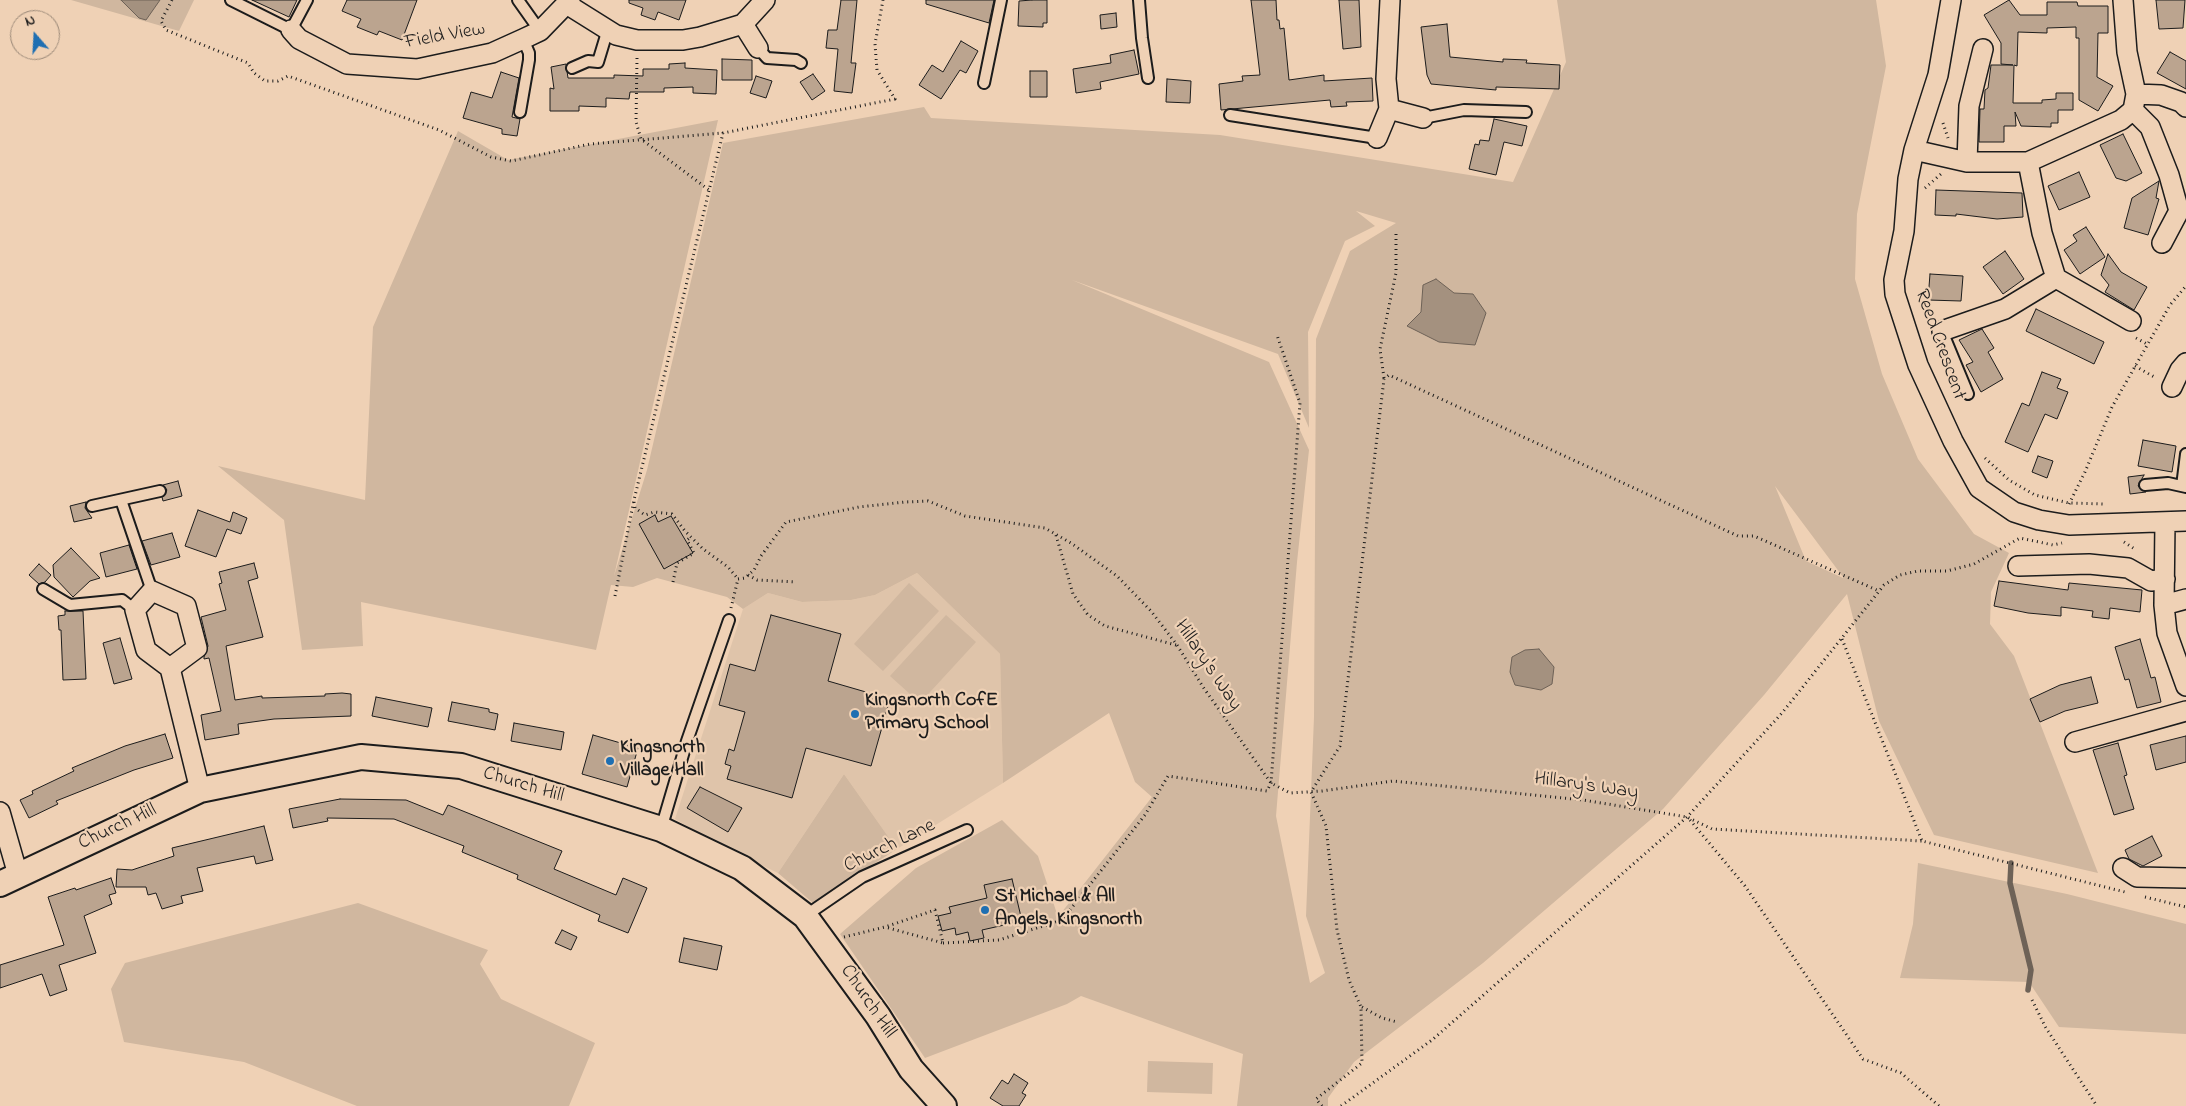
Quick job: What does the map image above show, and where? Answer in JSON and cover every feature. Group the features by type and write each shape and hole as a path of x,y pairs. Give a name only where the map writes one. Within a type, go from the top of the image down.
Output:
{"street":[{"path":"569,2 616,35 637,40 700,37 743,24 765,0"},
{"path":"1377,138 1389,109 1386,79 1390,0"},
{"path":"1951,0 1948,20 1928,70 1920,129 1914,150 1967,162 2028,162 2121,120 2135,102 2161,95 2181,102 2186,107"},
{"path":"2123,0 2127,52 2135,102 2150,127 2169,175 2178,211 2162,243"},
{"name":"Field View","path":"291,30 299,39 347,64 417,69 492,53 531,35 569,2"},
{"path":"743,24 758,48"},
{"path":"1967,162 1969,106 1983,49"},
{"path":"1389,109 1423,118"},
{"name":"Reed Crescent","path":"1914,150 1908,179 1891,231 1889,252 1896,294 1918,365 1953,441 1979,488 2014,512 2039,520 2069,524 2186,521"},
{"path":"2028,162 2042,233 2056,278 2131,321"},
{"path":"1942,331 2005,310 2056,278"},
{"path":"2165,522 2164,605 2167,633 2186,686"},
{"path":"2018,566 2089,564 2128,568 2152,581 2165,579"},
{"path":"170,668 197,648 186,606 152,591 135,610 146,650 170,668 200,790"},
{"path":"2164,605 2186,599"},
{"path":"2075,742 2186,711"},
{"name":"Church Hill","path":"9,879 200,790 361,756 460,766 661,829 742,868 805,916 878,1016 911,1070 944,1106"},
{"path":"0,812 9,879"},
{"path":"2123,868 2137,877 2186,878"}],"lane":[{"path":"232,0 291,30 307,0"},
{"path":"518,0 531,35 529,60 520,112"},
{"path":"984,83 1001,0"},
{"path":"1139,0 1148,78"},
{"path":"572,68 588,61 598,62 608,29"},
{"path":"758,48 767,58 796,60 801,63"},
{"path":"1423,118 1464,110 1526,112"},
{"path":"1230,115 1377,138"},
{"path":"1942,331 1968,394"},
{"path":"2145,485 2168,483 2184,486 2186,454"},
{"path":"92,506 160,491"},
{"path":"121,500 152,591"},
{"path":"43,588 70,604 122,600 135,610"},
{"path":"661,829 690,733 729,620"},
{"name":"Church Lane","path":"805,916 862,877 967,830"}],"path":[{"path":"172,0 161,21 166,30 248,63 254,73 265,80 278,81 288,76 439,130 491,157 510,161 590,144 641,138 723,133 895,99 878,70 875,44 883,0"},
{"path":"637,40 636,122 641,138 709,190"},
{"path":"615,596 634,500 723,133"},
{"path":"1322,1106 1316,1099 1362,1063 1361,1007 1349,980 1337,930 1326,826 1311,792 1340,746 1384,379 1380,349 1396,272 1396,231"},
{"path":"2069,508 2069,503 2085,472 2112,407 2170,305 2186,286"},
{"path":"885,927 943,943 999,940 1062,920 1145,815 1168,776 1267,791 1271,783 1300,403 1277,335"},
{"path":"2135,366 2145,371"},
{"path":"1384,379 1389,375 1738,536 1754,536 1879,591"},
{"path":"634,500 636,508 645,515 654,512 672,514 691,537 728,567 738,579"},
{"name":"Hillary's Way","path":"748,575 786,522 859,507 928,501 965,516 1045,528 1117,576 1150,611 1177,645 1208,694 1271,783 1290,793 1393,781 1583,800 1688,817 1712,830 1928,842 2134,894"},
{"path":"1056,535 1073,594 1088,615 1105,626 1177,645"},
{"path":"673,582 677,562 694,553 687,540 691,537"},
{"path":"1341,1106 1432,1040 1688,817 1782,713 1879,591 1900,575 1918,571 1947,571 1974,564 2020,538 2053,545 2069,542"},
{"path":"2118,538 2142,554"},
{"path":"738,579 745,578 748,575 756,580 796,582"},
{"path":"729,620 738,579"},
{"path":"1842,639 1922,841"},
{"path":"1688,817 1745,886 1863,1059 1902,1073 1939,1106"},
{"path":"2142,896 2186,907"},
{"path":"825,941 885,927 935,910 943,943"},
{"path":"2032,1000 2046,1028 2097,1106"},
{"path":"1361,1007 1382,1018 1397,1022"}],"shaded area":[{"path":"71,0 194,0 179,31"},
{"path":"121,0 160,0 146,20 139,18"},
{"path":"1557,0 1876,0 1886,66 1857,214 1855,279 1882,374 1918,459 1974,534 2009,553 1991,592 1990,624 2014,656 2098,873 1934,835 1879,721 1847,594 1764,695 1663,809 1483,963 1354,1062 1328,1098 1328,1106 1237,1106 1243,1054 1081,996 1067,1004 925,1058 840,934 916,868 1002,820 1038,856 1058,917 1152,797 1135,782 1109,713 1003,783 1000,654 917,573 875,595 851,600 802,602 768,593 743,609 727,597 657,578 633,587 611,585 596,650 361,602 363,646 302,650 284,520 218,466 365,500 373,327 458,131 508,160 718,120 614,576 647,470 723,143 924,107 931,118 1220,135 1513,182 1566,62","holes":["1356,211 1396,223 1350,251 1316,339 1314,717 1306,916 1325,973 1310,983 1276,816 1297,562 1309,450 1269,362 1072,280 1278,354 1309,428 1308,332 1345,241 1375,226","1775,486 1843,577 1843,578 1806,561"]},
{"path":"1436,279 1454,293 1473,294 1486,313 1475,345 1439,342 1407,326 1421,312 1423,285"},
{"name":"Kingsnorth CofE Primary School","path":"917,573 1000,654 1003,783 897,849 844,774 778,873 724,847 675,819 743,609 768,593 802,602 851,600 875,595"},
{"path":"909,583 939,611 883,671 854,644"},
{"path":"946,615 976,642 920,703 890,676"},
{"path":"1539,649 1554,667 1552,684 1541,690 1515,685 1510,672 1512,657 1525,650"},
{"path":"844,774 897,849 813,903 778,873"},
{"path":"1918,863 2067,894 2186,924 2186,1034 2059,1027 2029,982 1900,978 1913,924"},
{"path":"358,903 488,950 480,964 501,999 595,1043 569,1106 357,1106 244,1062 124,1042 111,989 125,963"},
{"path":"1148,1061 1213,1063 1212,1094 1147,1092"}],"building":[{"path":"252,0 297,0 289,17"},
{"path":"347,0 417,0 402,40 379,31 377,35 357,27 361,19 342,11"},
{"path":"629,0 686,0 679,20 658,12 655,20 641,15 643,8 629,3"},
{"path":"841,0 857,0 851,63 856,63 852,93 834,91 838,49 826,48 828,30 837,30"},
{"path":"926,0 994,0 989,23 926,4"},
{"path":"1047,0 1047,23 1043,23 1043,27 1018,26 1019,1"},
{"path":"1251,0 1276,0 1277,20 1279,20 1280,29 1284,28 1289,80 1324,75 1324,81 1372,78 1373,101 1346,102 1347,106 1331,107 1330,100 1221,110 1219,84 1243,81 1242,76 1260,75"},
{"path":"1339,0 1359,0 1361,47 1343,49"},
{"path":"2009,0 2020,15 2047,15 2047,2 2077,2 2078,6 2108,6 2108,33 2098,33 2097,77 2113,86 2098,111 2079,100 2079,38 2076,38 2076,27 2047,28 2047,33 2018,32 2017,66 2014,65 2013,103 2042,103 2042,100 2056,99 2056,93 2073,93 2073,110 2058,110 2058,123 2051,123 2051,127 2021,126 2015,112 2016,126 2004,126 2004,142 1979,142 1980,109 1984,109 1985,90 1988,88 1991,65 2013,65 2001,64 2001,43 1984,15"},
{"path":"2156,0 2185,0 2183,28 2159,29"},
{"path":"1116,13 1117,27 1101,29 1100,15"},
{"path":"1447,24 1450,57 1503,62 1503,59 1527,60 1526,63 1560,65 1559,89 1496,87 1496,90 1431,84 1427,75 1421,27"},
{"path":"961,41 978,51 966,73 960,70 941,99 919,85 932,65 943,72"},
{"path":"1134,50 1139,74 1100,82 1101,89 1076,93 1073,69 1111,63 1110,55"},
{"path":"2170,52 2186,61 2186,89 2157,73"},
{"path":"722,59 752,60 752,80 722,80"},
{"path":"685,63 685,68 717,70 716,94 693,93 693,87 664,88 664,92 630,92 629,99 606,98 606,107 579,106 579,111 550,111 550,88 554,89 551,67 566,64 568,78 614,78 614,75 643,76 643,69 669,69 669,64"},
{"path":"1030,71 1047,71 1047,97 1030,97"},
{"path":"501,72 519,78 512,117 520,119 517,136 502,134 502,129 463,118 471,92 492,98"},
{"path":"813,74 825,91 812,100 800,82"},
{"path":"756,76 772,81 766,98 750,93"},
{"path":"1167,79 1191,81 1190,103 1166,102"},
{"path":"1494,119 1527,126 1522,146 1504,142 1496,175 1469,169 1475,144 1479,145 1480,140 1489,141"},
{"path":"2123,134 2142,173 2126,181 2116,178 2100,145"},
{"path":"2079,172 2090,197 2059,210 2048,186"},
{"path":"2159,181 2156,198 2159,199 2148,235 2124,228 2132,198"},
{"path":"1936,190 2022,193 2023,217 1997,219 1956,214 1956,216 1935,215"},
{"path":"2086,227 2105,257 2080,274 2064,250 2077,241 2073,235"},
{"path":"2005,251 2024,279 2003,294 1983,267"},
{"path":"2108,254 2121,272 2147,287 2134,310 2105,292 2109,285 2101,275"},
{"path":"1930,274 1963,276 1961,301 1928,300"},
{"path":"2036,309 2104,342 2094,364 2026,331"},
{"path":"1982,329 1994,348 1988,352 2003,379 1981,392 1966,365 1973,362 1959,340"},
{"path":"2042,372 2061,379 2057,388 2068,392 2057,419 2045,414 2028,452 2005,442 2022,403 2029,406"},
{"path":"2143,440 2176,446 2172,472 2138,466"},
{"path":"2038,456 2053,461 2047,478 2032,472"},
{"path":"2144,475 2138,486 2146,492 2130,494 2128,477"},
{"path":"178,481 182,496 163,501 162,497 167,490 163,485"},
{"path":"86,502 85,508 92,518 74,522 70,506"},
{"path":"198,510 230,522 233,512 247,518 241,534 227,529 216,557 185,546"},
{"path":"655,515 658,522 671,516 693,553 664,569 639,524"},
{"path":"172,533 180,557 151,565 142,541"},
{"path":"129,545 137,569 106,577 100,553"},
{"path":"71,548 100,578 90,581 73,597 54,577 53,565"},
{"path":"254,563 258,578 248,581 263,637 226,646 235,700 262,696 262,698 351,694 351,716 274,719 238,724 239,734 205,740 201,715 221,711 209,658 204,659 208,646 201,617 226,610 219,584 222,583 219,572"},
{"path":"39,564 51,575 45,582 39,584 29,575"},
{"path":"1999,581 2068,590 2069,583 2142,590 2140,612 2110,608 2109,619 2092,617 2093,611 2061,607 2061,616 2028,613 1994,606"},
{"path":"65,611 83,611 86,679 63,680 61,630 59,630 58,616 65,615"},
{"path":"771,615 841,634 828,681 890,699 871,766 806,748 792,798 727,779 731,766 725,764 729,749 734,751 745,712 719,705 730,664 755,671"},
{"path":"120,638 132,679 114,684 103,643"},
{"path":"2140,639 2151,678 2155,677 2161,702 2137,708 2129,679 2125,680 2115,647"},
{"path":"2091,677 2098,703 2065,711 2040,722 2030,699 2060,685"},
{"path":"376,697 432,708 428,727 372,716"},
{"path":"452,702 489,709 489,712 498,714 495,730 448,721"},
{"path":"514,723 564,732 561,750 511,741"},
{"path":"165,734 173,758 134,770 56,801 58,804 29,818 20,800 33,794 32,791 74,771 72,768 125,746"},
{"name":"Kingsnorth Village Hall","path":"593,735 638,748 627,787 582,774"},
{"path":"2186,736 2186,762 2156,770 2150,745"},
{"path":"2118,743 2127,775 2124,776 2134,809 2114,815 2093,750"},
{"path":"700,787 742,808 728,832 687,808"},
{"path":"340,799 406,800 443,815 448,805 562,851 554,869 616,895 623,878 647,888 628,933 598,921 600,915 517,879 518,875 462,852 464,846 394,819 327,818 328,821 293,828 289,809"},
{"path":"264,826 273,860 256,864 254,856 197,868 203,891 181,896 183,903 162,909 156,893 148,895 146,887 116,887 117,869 132,870 174,856 172,848"},
{"path":"2152,836 2162,856 2143,866 2129,859 2125,850"},
{"path":"111,878 116,893 109,895 112,904 84,916 96,953 59,965 67,990 50,996 42,974 0,988 0,965 64,945 48,897"},
{"name":"St Michael & All Angels, Kingsnorth","path":"1012,879 1022,921 982,930 984,938 970,941 968,932 956,935 955,928 942,931 938,916 951,913 949,907 987,898 984,885"},
{"path":"562,930 577,937 571,950 555,943"},
{"path":"684,938 722,946 717,970 679,962"},
{"path":"1014,1074 1028,1083 1022,1093 1026,1095 1019,1106 1003,1106 990,1098 1002,1080 1008,1084"}],"waterway":[{"path":"2011,863 2010,883 2031,970 2028,990"}],"place":[{"name":"Kingsnorth CofE Primary School","path":"855,714"},
{"name":"Kingsnorth Village Hall","path":"610,761"},
{"name":"St Michael & All Angels, Kingsnorth","path":"985,910"}]}
